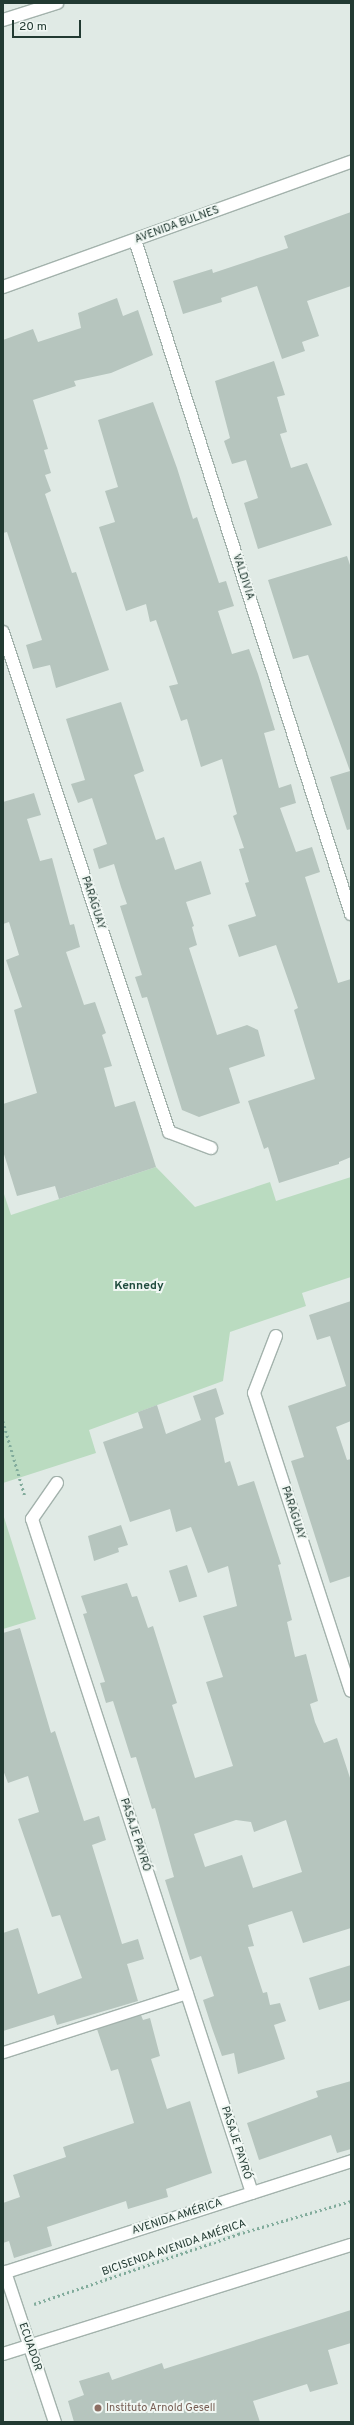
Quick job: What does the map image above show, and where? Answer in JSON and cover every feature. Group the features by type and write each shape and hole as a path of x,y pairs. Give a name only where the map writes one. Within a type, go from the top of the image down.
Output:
{"street":[{"path":"3,20 57,3"},
{"name":"AVENIDA BULNES","path":"3,287 351,162"},
{"name":"VALDIVIA","path":"135,240 351,914"},
{"name":"PARAGUAY","path":"3,632 169,1132 211,1148"},
{"name":"PARAGUAY","path":"276,1336 254,1393 351,1692"},
{"path":"32,1519 56,1483"},
{"name":"PASAJE PAYRÓ","path":"32,1519 252,2193"},
{"name":"AVENIDA AMÉRICA","path":"4,2273 351,2161"},
{"path":"3,2354 351,2245"},
{"name":"ECUADOR","path":"4,2273 18,2309 55,2422"}],"lane":[{"path":"3,2052 187,1994"}],"path":[{"path":"3,1421 32,1519"},
{"name":"BICISENDA AVENIDA AMÉRICA","path":"18,2309 238,2234 351,2201"}],"green space":[{"path":"156,1167 195,1207 270,1182 276,1201 351,1177 351,1277 302,1293 306,1306 230,1332 223,1381 89,1430 96,1453 3,1483 3,1191 11,1215"},
{"path":"3,1514 36,1619 3,1629"}],"building":[{"path":"351,212 351,286 307,301 319,336 302,342 305,351 282,359 257,286 221,298 222,302 183,314 173,281 212,269 213,273 288,248 284,236"},
{"path":"117,298 123,316 138,310 153,355 111,373 74,381 76,386 33,400 48,449 44,450 51,473 45,475 51,491 45,494 72,573 76,572 109,670 56,688 50,665 33,669 26,645 42,640 7,532 3,533 3,340 33,329 38,342 81,328 78,313"},
{"path":"274,361 285,395 277,397 287,432 280,434 291,468 307,463 332,525 258,549 244,503 258,498 246,460 232,464 224,441 230,438 215,381"},
{"path":"153,402 177,468 193,519 197,517 219,583 226,581 234,606 218,611 232,654 249,649 258,674 275,730 264,733 279,788 291,784 296,803 280,808 296,852 312,847 320,872 305,877 338,983 351,979 351,1157 339,1162 339,1164 279,1183 268,1147 264,1149 248,1101 315,1079 294,1010 298,1008 276,945 239,957 228,925 256,916 245,883 249,882 239,849 244,848 233,816 237,814 222,759 201,767 187,719 181,721 169,686 178,684 156,620 150,622 146,604 126,611 99,527 115,522 105,491 118,487 98,420"},
{"path":"347,556 351,568 351,829 347,830 330,777 350,771 308,655 293,659 268,580"},
{"path":"121,702 144,771 134,775 156,840 164,837 175,870 201,861 211,894 186,902 194,926 192,927 197,945 189,948 217,1035 247,1025 258,1030 265,1056 229,1068 240,1103 199,1117 182,1110 147,997 142,998 135,977 142,975 120,906 127,904 114,864 99,869 93,849 107,844 92,798 78,803 71,784 85,780 66,719"},
{"path":"34,793 41,815 27,819 40,861 52,858 70,925 74,924 80,947 66,952 84,1005 95,1002 106,1033 102,1035 112,1066 104,1068 115,1107 135,1101 156,1167 59,1199 55,1186 17,1196 3,1151 3,1104 37,1093 14,1010 22,1007 6,960 19,955 9,922 3,924 3,802"},
{"path":"351,1301 351,1421 336,1427 347,1460 351,1459 351,1576 330,1583 291,1461 304,1457 288,1406 346,1386 330,1336 317,1340 309,1315"},
{"path":"216,1388 224,1414 215,1418 225,1463 230,1461 238,1486 254,1481 281,1564 278,1565 292,1620 287,1622 295,1657 306,1654 318,1701 310,1704 315,1722 324,1743 337,1738 351,1781 351,1928 303,1943 292,1911 248,1925 254,1946 248,1947 263,1993 267,1992 270,2005 280,2003 286,2021 274,2025 285,2059 238,2074 234,2053 222,2056 212,2028 203,2000 214,1996 201,1956 190,1960 165,1880 174,1877 155,1808 152,1809 136,1757 131,1758 113,1701 106,1703 100,1683 105,1682 83,1614 87,1613 81,1596 127,1583 132,1597 137,1596 148,1628 153,1626 177,1703 172,1705 195,1778 233,1766 206,1682 223,1677 203,1616 237,1606 228,1566 208,1573 191,1527 176,1532 170,1509 130,1522 103,1442 143,1428 138,1412 157,1405 166,1434 201,1420 193,1396","holes":["236,1820 251,1822 254,1832 286,1820 302,1872 253,1888 242,1855 205,1867 194,1834"]},
{"path":"121,1525 128,1545 118,1548 119,1552 94,1561 88,1536"},
{"path":"187,1565 197,1596 179,1602 169,1571"},
{"path":"20,1628 51,1733 55,1731 84,1821 99,1816 106,1840 92,1845 122,1944 138,1939 144,1959 127,1964 138,2001 57,2025 54,2015 3,2031 3,1933 18,1928 38,1994 82,1978 60,1915 52,1917 18,1819 39,1812 28,1776 8,1783 3,1770 3,1633"},
{"path":"351,1965 351,2000 319,2010 309,1978"},
{"path":"141,2015 143,2020 150,2018 160,2056 151,2059 167,2109 190,2101 212,2173 166,2189 168,2197 128,2209 126,2201 47,2227 52,2246 14,2258 9,2241 3,2243 3,2203 20,2197 13,2175 66,2157 63,2147 134,2123 118,2069 111,2071 97,2029"},
{"path":"351,2081 351,2149 337,2153 331,2135 259,2160 247,2123 318,2097 316,2091"},
{"path":"351,2310 351,2343 328,2350 338,2384 310,2392 307,2384 253,2401 260,2422 74,2422 68,2401 84,2395 79,2381 109,2372 112,2380 162,2363 164,2369"}],"place":[{"name":"Instituto Arnold Gesell","path":"98,2408"}],"district":[{"name":"Kennedy","path":"139,1287"}]}
